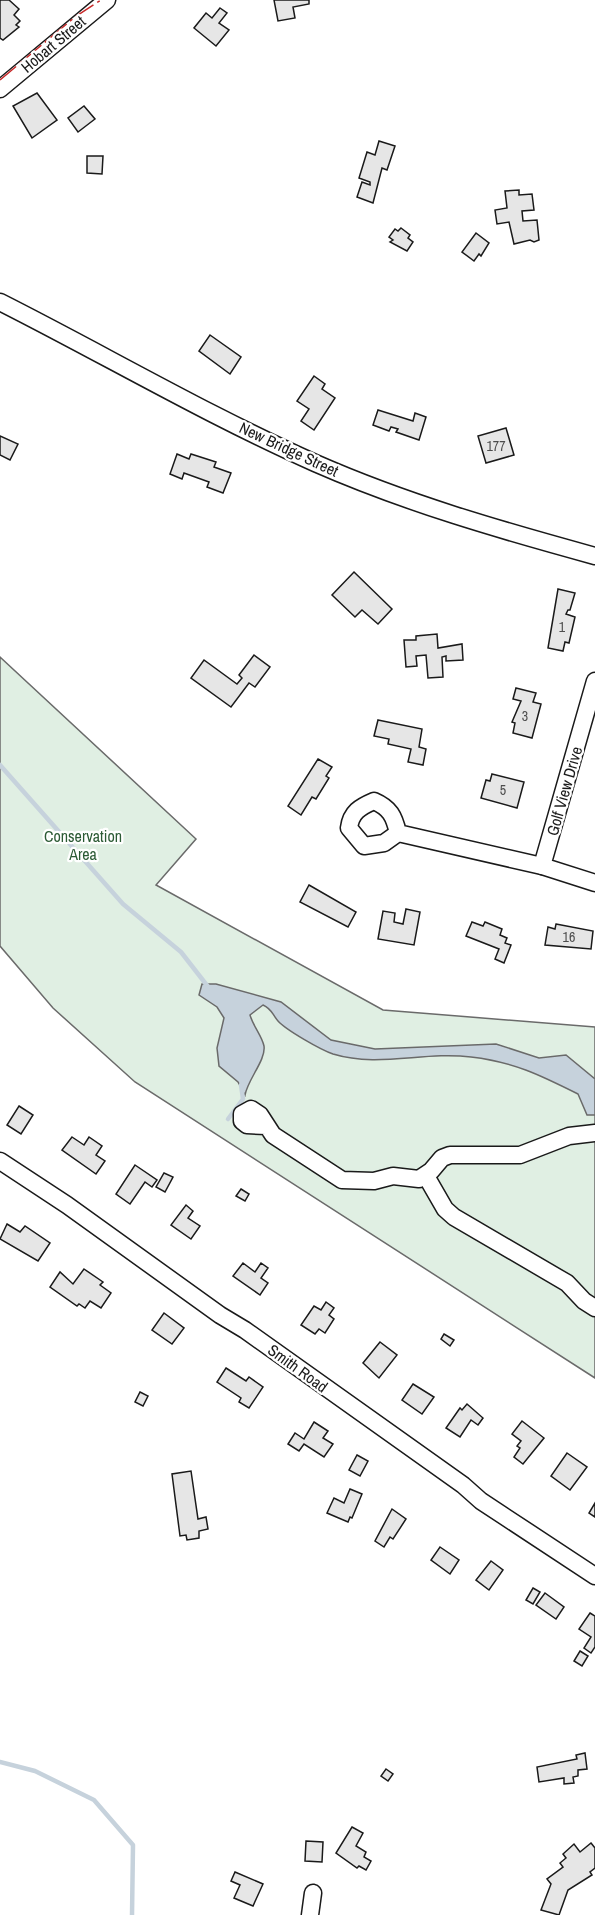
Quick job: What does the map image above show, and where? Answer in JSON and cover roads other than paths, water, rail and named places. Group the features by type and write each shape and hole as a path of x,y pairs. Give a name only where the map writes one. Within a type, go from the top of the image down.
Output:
{"street":[{"name":"Hobart Street","path":"0,89 107,0"},
{"name":"New Bridge Street","path":"0,302 138,375 316,464 443,514 595,556"},
{"name":"Golf View Drive","path":"542,866 595,681"},
{"path":"398,833 542,866 595,883"},
{"path":"266,1126 273,1135 342,1179 374,1181 393,1176 419,1179 426,1176 442,1158 450,1155 520,1155 569,1136 595,1133"},
{"name":"Smith Road","path":"0,1161 68,1205 220,1316 245,1330 463,1485 482,1501 595,1576"},
{"path":"426,1176 445,1209 454,1217 567,1283 584,1301 595,1308"},
{"path":"310,1915 313,1893"}],"waterway":[{"path":"0,765 123,904 181,952 209,988"},
{"path":"228,1119 243,1099 241,1085"},
{"path":"0,1762 35,1771 94,1800 133,1845 132,1915"}],"park label":[{"name":"Conservation Area","path":"83,845"}]}
